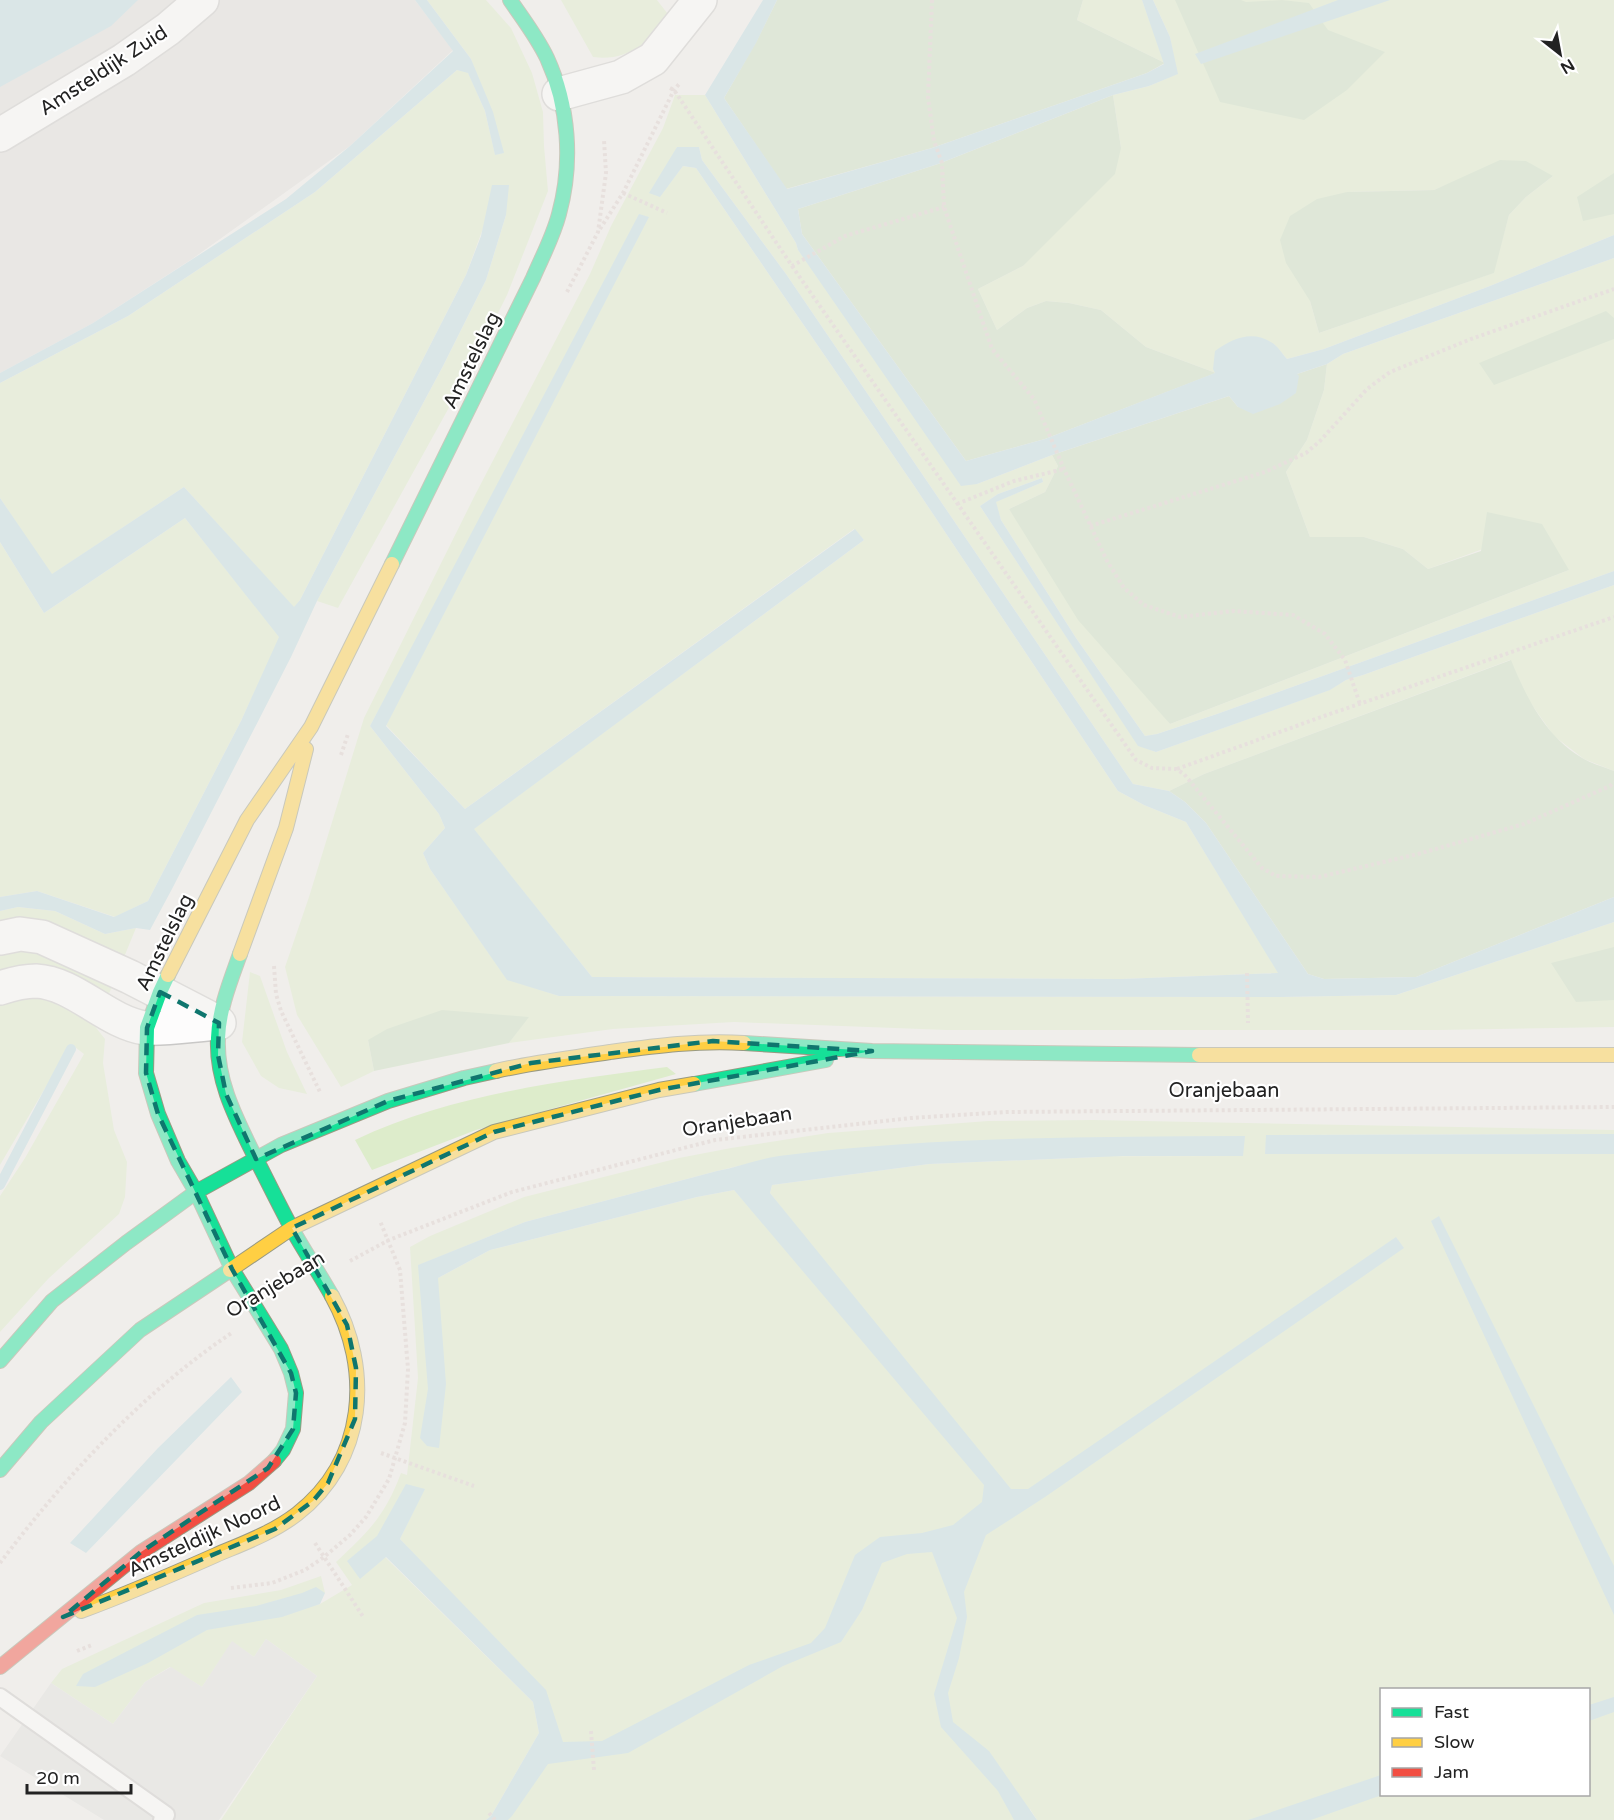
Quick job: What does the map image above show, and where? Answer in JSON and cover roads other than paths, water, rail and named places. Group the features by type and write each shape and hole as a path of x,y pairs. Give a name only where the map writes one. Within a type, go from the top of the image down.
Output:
{"street":[{"name":"Amsteldijk Zuid","path":"0,135 124,60 168,29 202,0"},
{"name":"Amstelslag","path":"232,1269 196,1192 177,1161 158,1114 146,1073 147,1028 160,992 247,820 311,727 533,278 558,216 565,189 568,156 567,124 550,66 535,37 510,0"},
{"path":"559,94 621,77 653,59 700,0"},
{"name":"Amstelslag","path":"292,1228 256,1159 226,1094 218,1056 219,1023 225,996 286,828 311,727"},
{"path":"0,938 20,934 42,937 160,992 219,1023"},
{"path":"0,988 20,982 37,981 53,984 123,1022 147,1028 219,1023"},
{"name":"Oranjebaan","path":"0,1361 52,1301 196,1192 281,1145 388,1101 464,1078 531,1063 713,1041 872,1051 1250,1056 1614,1055"},
{"name":"Oranjebaan","path":"0,1470 41,1422 140,1330 292,1228 365,1192 494,1132 659,1090 872,1051"},
{"name":"Amsteldijk Noord","path":"63,1617 133,1592 275,1528 295,1516 313,1501 328,1483 350,1438 355,1419 358,1394 352,1342 347,1325 292,1228"},
{"name":"Amsteldijk Noord","path":"0,1666 141,1552 249,1483 268,1468 283,1450 293,1429 296,1393 291,1372 281,1349 232,1269"}],"lane":[{"path":"0,1697 166,1815 162,1820"}],"water":[{"path":"0,0 138,0 111,26 0,87"},
{"path":"415,0 427,0 471,59 493,112 504,153 495,155 485,111 468,73 457,70 315,192 128,316 0,383 0,373 93,323 286,199 350,146 453,51"},
{"path":"763,0 777,0 756,43 724,98 787,189 932,148 1147,73 1164,64 1142,0 1153,0 1170,37 1178,74 1149,86 1113,95 938,164 798,209 802,234 966,461 1045,439 1215,373 1213,369 1215,351 1236,339 1251,336 1266,339 1276,346 1287,359 1324,349 1490,286 1614,235 1614,258 1343,354 1327,364 1297,374 1299,376 1296,393 1280,404 1253,414 1238,407 1229,396 1052,455 977,484 961,486 798,250 796,243 705,95"},
{"path":"1338,0 1390,0 1201,64 1195,54"},
{"path":"677,147 699,147 702,160 786,274 1133,784 1169,791 1185,802 1206,823 1308,974 1324,979 1416,977 1614,897 1614,922 1396,995 1280,997 559,996 507,980 430,869 423,853 445,828 439,814 370,726 639,214 649,217 386,726 465,809 855,529 864,540 474,829 592,977 1121,979 1278,973 1186,822 1144,805 1118,791 915,487 696,168 683,166 660,197 649,193"},
{"path":"492,185 509,185 506,215 486,280 443,366 317,601 291,657 150,930 136,928 105,934 55,911 18,907 0,911 0,897 37,891 114,917 148,901 241,721 279,637 185,518 44,613 0,542 0,498 52,574 184,487 294,607 300,600 466,275 481,236"},
{"path":"1042,478 1043,482 996,502 1001,520 1076,638 1145,736 1217,714 1614,571 1614,585 1346,680 1330,690 1156,752 1138,746 980,506 998,494"},
{"path":"1614,1134 1614,1154 1265,1154 1266,1135"},
{"path":"1245,1136 1243,1156 1122,1156 929,1164 772,1185 770,1193 1011,1489 1028,1489 1396,1237 1404,1248 1045,1497 986,1535 964,1592 967,1617 959,1658 948,1693 953,1722 989,1751 1037,1820 1014,1820 998,1791 941,1727 934,1694 957,1618 932,1552 907,1554 882,1563 862,1610 841,1642 783,1666 628,1753 548,1764 508,1820 486,1820 491,1816 539,1733 533,1702 386,1557 360,1579 347,1561 377,1536 406,1484 425,1489 400,1539 546,1690 563,1742 602,1741 749,1665 811,1643 825,1628 855,1555 880,1537 922,1533 953,1525 982,1502 984,1485 734,1190 697,1197 490,1250 438,1278 446,1384 439,1448 427,1446 420,1438 428,1389 418,1265 525,1222 779,1156 837,1149 953,1141 1070,1137"},
{"path":"1439,1216 1614,1566 1614,1615 1431,1221"},
{"path":"231,1377 242,1392 86,1553 70,1543 158,1448"},
{"path":"316,1587 325,1593 320,1604 282,1617 207,1630 148,1663 95,1687 76,1686 83,1674 197,1615 256,1606"},
{"path":"1614,1697 1614,1712 1590,1721 1590,1705"},
{"path":"1380,1775 1380,1796 1311,1820 1248,1820"}],"waterway":[{"path":"0,1185 71,1049"}]}
